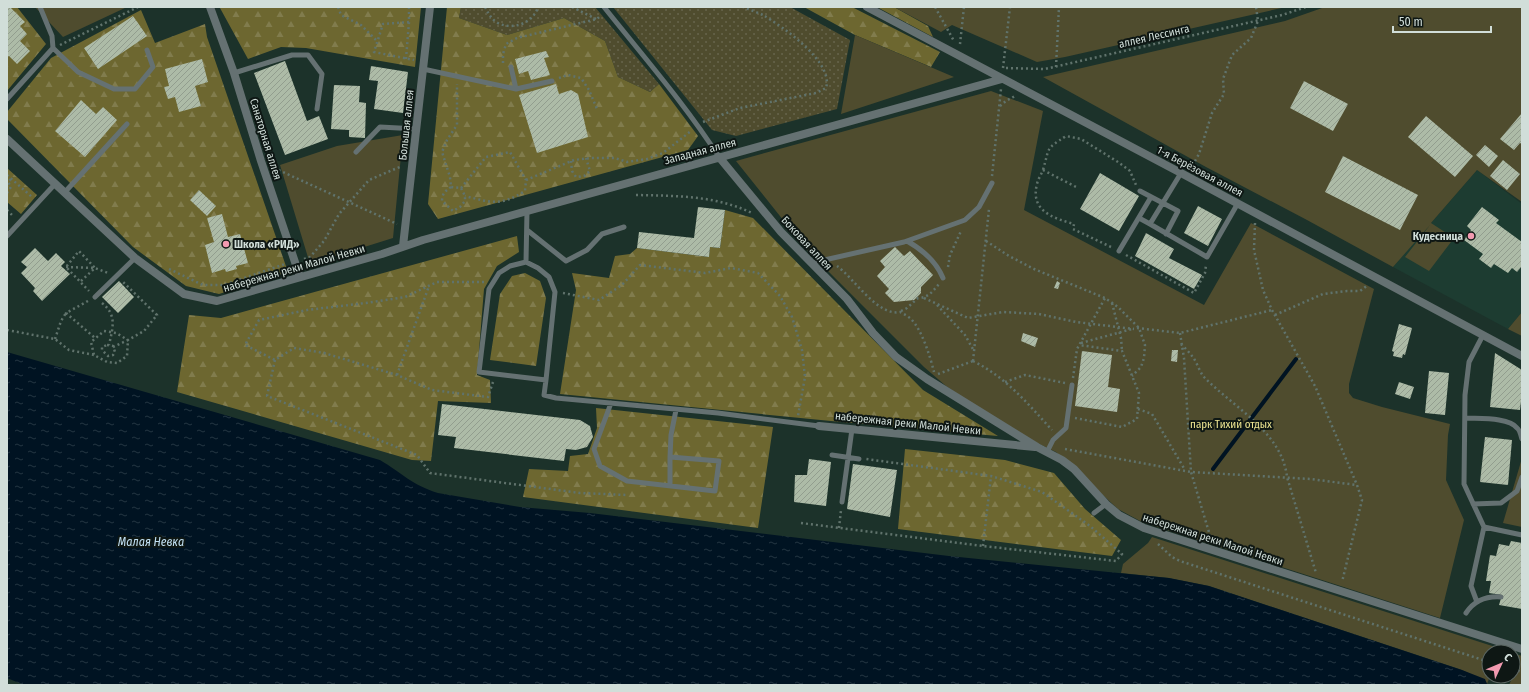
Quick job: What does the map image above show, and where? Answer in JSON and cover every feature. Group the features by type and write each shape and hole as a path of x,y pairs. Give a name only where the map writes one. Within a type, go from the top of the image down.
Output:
{"street":[{"name":"Санаторная аллея","path":"210,7 234,73 261,162 300,277"},
{"name":"Большая аллея","path":"404,246 430,7"},
{"name":"1-я Берёзовая аллея","path":"867,7 1181,172 1522,356"},
{"name":"Западная аллея","path":"404,246 1002,79"},
{"name":"набережная реки Малой Невки","path":"7,140 135,258 184,294 217,301 382,254 404,246"},
{"name":"Боковая аллея","path":"719,157 781,232 847,299 884,346 912,370 1038,447"},
{"name":"набережная реки Малой Невки","path":"819,426 1038,447 1062,460 1074,470 1106,504 1119,515 1144,528 1522,649"}],"lane":[{"path":"40,7 52,36 53,48 78,72 114,89 135,89 153,67 147,50"},
{"name":"Боковая аллея","path":"605,9 698,125 719,157"},
{"path":"7,99 53,48"},
{"path":"234,73 292,55 308,56 322,74 317,109"},
{"path":"424,66 457,76 516,89 552,81"},
{"path":"511,67 516,89"},
{"path":"65,192 127,124"},
{"path":"356,152 380,127 417,129"},
{"path":"1150,224 1181,172"},
{"path":"810,263 906,241 965,220 979,207 992,183"},
{"path":"7,236 55,184"},
{"path":"1140,191 1178,211 1166,234"},
{"path":"1119,251 1151,197"},
{"path":"1139,218 1207,257 1238,203"},
{"path":"526,262 527,211"},
{"path":"527,230 566,261 587,250 602,234 624,227"},
{"path":"906,241 914,245 933,261 943,278"},
{"path":"95,297 135,258"},
{"path":"546,380 479,372 489,289 499,274 510,266 526,262 538,268 549,277 555,292 546,380 544,395 556,398 718,413 819,426"},
{"path":"1477,602 1471,586 1484,527 1464,484 1465,418 1469,362 1484,335"},
{"path":"1047,452 1051,444 1066,428 1072,385"},
{"path":"611,403 594,449 600,466 627,481 715,491 719,461 670,457"},
{"path":"670,486 671,435 676,410"},
{"path":"1465,418 1509,422 1517,427 1522,439"},
{"path":"842,502 852,429"},
{"path":"832,455 859,459"},
{"path":"1472,504 1501,504 1517,491 1522,476"},
{"path":"1094,513 1106,504"},
{"path":"1484,527 1522,535"},
{"path":"1466,613 1471,606 1484,598 1501,597"}],"path":[{"path":"53,48 138,7"},
{"path":"338,7 342,15 361,26 377,41"},
{"path":"406,59 409,7"},
{"path":"485,7 490,16 497,22 515,26 524,23 532,17 538,7"},
{"path":"572,7 597,19"},
{"path":"526,180 571,161 586,158 615,158 627,162 647,159 663,153 698,125 707,120 740,108 816,93 826,88 828,81 814,54 799,41 763,15 743,7"},
{"path":"935,7 955,42 966,48"},
{"path":"960,44 964,7"},
{"path":"1056,67 1059,7"},
{"path":"1195,161 1199,154 1212,113 1224,94 1223,79 1232,55 1251,38 1258,21 1256,7"},
{"name":"аллея Лессинга","path":"997,65 1003,68 1045,69 1056,67 1258,21 1306,7"},
{"path":"511,67 503,66 503,54 506,44 517,38 597,19 605,9"},
{"path":"409,22 382,24 374,52 406,59 424,66"},
{"path":"552,81 568,75 581,78 589,90 597,109"},
{"path":"451,187 450,177 442,152 447,140 457,125 457,76"},
{"path":"999,107 1006,101 1025,91"},
{"path":"1140,191 1134,182 1130,171 1124,166 1081,139 1066,136 1049,147 1037,184 1036,198 1042,210 1074,224 1074,228 1119,251 1194,293 1205,273 1207,257"},
{"path":"461,188 486,157 510,152 526,180 525,191 513,199 501,202 483,201 465,196"},
{"path":"571,161 572,171 576,177 584,176 590,171 586,158"},
{"path":"302,259 310,257 324,241 339,214 369,180 398,168 414,159"},
{"path":"261,162 406,228"},
{"path":"1042,170 1078,188"},
{"path":"7,175 38,203"},
{"path":"7,193 11,187 7,182 11,179"},
{"path":"451,187 461,188 466,201 453,211 442,201 442,196 445,191 451,187"},
{"path":"636,196 681,196 715,200 756,215"},
{"path":"1256,213 1254,250 1263,290 1272,310 1315,386 1362,500 1341,585"},
{"path":"986,241 1034,269 1105,298 1118,307 1139,328 1145,345 1144,358 1141,367 1132,376"},
{"path":"66,267 79,251 95,268"},
{"path":"827,259 840,268 884,310 895,313 900,312 910,317 919,331 930,356 935,375"},
{"path":"164,266 203,285 224,285 289,263"},
{"path":"555,292 599,300 622,285 640,265 705,273 731,268 758,273 780,296 792,316 802,350 805,377 797,423"},
{"path":"66,267 95,268 117,277 156,315 144,331 113,348"},
{"path":"66,267 95,297 108,308 112,314 110,345"},
{"path":"81,282 95,268"},
{"path":"275,360 245,345 258,320 307,310 405,297 437,282 485,282 492,285"},
{"path":"397,375 429,286"},
{"path":"1276,315 1323,294 1360,291"},
{"path":"55,338 61,321 66,313 95,297"},
{"path":"924,298 968,318 1003,312 1039,314 1091,324 1134,329"},
{"path":"1005,382 1026,375 1072,385 1077,349 1105,298"},
{"path":"935,303 965,335 974,351"},
{"path":"1068,417 1122,427 1137,419 1139,393 1122,352 1121,338 1112,303"},
{"path":"1080,344 1139,328 1180,333 1272,310"},
{"path":"66,313 95,338"},
{"path":"7,330 55,338 69,350 94,355 107,362 117,363 127,356 128,340"},
{"path":"94,355 91,342 104,331 116,333 128,340"},
{"path":"1180,333 1184,358 1191,472 1211,541"},
{"path":"1080,344 1122,352"},
{"path":"1181,344 1192,356 1202,376 1262,428 1270,437 1286,467 1287,478 1317,576"},
{"path":"110,345 115,352 113,355 108,356 102,350 102,347 110,345"},
{"path":"496,374 488,397 432,390 397,375 324,352 294,348 275,360 267,396 417,455 430,473 580,493 627,495"},
{"path":"926,379 973,361 990,369 1005,382 1058,437"},
{"path":"1138,409 1152,414 1185,470"},
{"path":"1063,448 1191,472 1287,478 1357,485"},
{"path":"801,523 1116,561 1122,554 1090,526 1042,492 992,476 859,459"},
{"path":"983,546 992,476"},
{"path":"839,528 842,502"},
{"path":"1156,542 1172,557 1180,561 1481,659"}],"shaded area":[{"name":"Кудесница","path":"1477,170 1522,204 1522,312 1508,329 1393,267"}],"green space":[{"path":"7,7 17,7 46,44 7,91"},
{"path":"35,7 127,7 63,37"},
{"path":"421,7 415,67 306,48 281,47 248,59 220,8"},
{"path":"447,7 461,7 459,18 507,35 564,18 605,41 618,77 650,92 659,84 698,136 688,150 438,219 428,204"},
{"path":"461,7 595,7 659,84 650,92 618,77 605,41 564,18 507,35 459,18"},
{"path":"613,7 790,7 850,40 837,109 736,136 712,130"},
{"path":"804,7 852,7 940,52 931,67 855,35"},
{"path":"877,7 894,7 928,26 933,37"},
{"path":"894,7 1286,7 1037,62 952,25 941,32"},
{"path":"1325,7 1522,7 1522,202 1477,170 1431,223 1454,238 1429,271 1405,257 1430,225 1393,267 1206,167 1043,77 1285,21"},
{"path":"141,10 155,43 205,24 207,37 288,272 219,294 186,286 133,247 7,119 7,112 51,58"},
{"path":"855,35 954,77 841,114"},
{"name":"парк Тихий отдых","path":"991,91 1043,111 1024,210 1204,305 1251,223 1374,289 1349,384 1349,393 1353,398 1382,407 1450,424 1448,435 1446,480 1464,520 1440,618 1142,522 1118,509 1056,452 1037,443 971,403 946,386 924,367 807,250 736,161"},
{"path":"403,135 393,238 310,264 280,165 337,146"},
{"path":"7,168 37,195 21,214 7,202"},
{"path":"725,210 753,218 923,390 998,436 560,394 576,290 572,273 609,278 615,256 630,254 637,248 709,257 710,247 720,248"},
{"path":"517,236 519,252 497,266 484,289 477,375 490,380 491,403 438,401 431,461 412,460 177,392 189,315 221,318"},
{"path":"525,273 540,281 546,298 536,366 490,360 500,294 512,276"},
{"path":"1522,312 1522,336 1508,329"},
{"path":"596,408 773,427 758,528 523,497 529,469 568,471 570,456 588,454 597,428"},
{"path":"905,449 1005,460 1054,473 1085,509 1121,540 1112,556 898,529"},
{"path":"1522,458 1522,527 1503,523"},
{"path":"1152,537 1486,644 1481,644 1481,680 1462,670 1209,586 1169,578 1121,573 1123,564 1148,543"},
{"path":"1522,656 1522,685 1509,685 1521,684"}],"water":[{"name":"Малая Невка","path":"7,352 380,460 421,486 438,493 520,507 590,513 949,556 1169,578 1209,586 1462,670 1481,677 1481,684 1489,685 24,685 7,678"}],"building":[{"path":"10,7 25,22 20,26 27,34 20,41 30,51 17,64 9,56 7,57 7,9"},
{"path":"133,16 147,36 98,69 84,48"},
{"path":"546,51 549,57 544,58 550,75 531,80 528,71 519,74 515,59"},
{"path":"202,59 208,82 195,86 201,106 179,112 175,97 168,99 164,87 169,86 165,69"},
{"path":"285,61 307,121 319,116 328,139 285,155 254,73"},
{"path":"371,66 408,72 403,113 374,109 378,81 369,80"},
{"path":"1304,81 1348,104 1333,131 1290,108"},
{"path":"556,84 559,94 571,90 578,94 588,137 537,153 519,95"},
{"path":"334,85 360,86 359,102 366,103 365,138 349,137 349,130 331,129"},
{"path":"81,100 96,114 103,107 117,120 85,157 55,131"},
{"path":"1522,113 1522,144 1520,143 1514,150 1500,139"},
{"path":"1426,116 1473,156 1455,177 1408,137"},
{"path":"1485,145 1498,156 1489,167 1476,155"},
{"path":"1343,156 1418,195 1400,230 1325,192"},
{"path":"1503,160 1520,174 1507,190 1490,176"},
{"path":"1100,173 1139,196 1119,231 1080,209"},
{"path":"199,190 216,206 207,216 190,200"},
{"path":"1198,206 1222,219 1208,246 1184,233"},
{"path":"698,207 725,210 720,248 710,247 709,257 637,248 639,232 694,238"},
{"path":"1482,207 1499,220 1496,223 1522,242 1522,266 1517,272 1512,268 1508,273 1494,264 1491,268 1479,259 1483,254 1464,240 1471,230 1467,226"},
{"name":"Школа «РИД»","path":"222,214 228,237 240,234 248,263 236,266 237,269 226,272 225,269 212,273 205,245 214,242 207,218"},
{"path":"1146,233 1174,249 1169,258 1202,275 1194,289 1135,256"},
{"path":"895,247 904,256 910,251 933,275 921,287 921,293 914,300 894,302 885,293 889,289 877,276 885,267 880,261"},
{"path":"35,248 48,261 56,253 65,262 61,266 70,274 42,301 33,291 35,288 21,273 27,267 21,262"},
{"path":"119,281 134,297 118,313 102,297"},
{"path":"1057,281 1060,283 1058,289 1054,288"},
{"path":"1399,324 1412,328 1405,355 1403,354 1402,358 1393,356 1394,352 1392,351"},
{"path":"1023,333 1038,338 1035,347 1021,341"},
{"path":"1172,350 1178,350 1177,362 1171,361"},
{"path":"1082,351 1112,355 1108,387 1120,389 1117,412 1075,406"},
{"path":"1495,353 1522,370 1520,410 1490,407"},
{"path":"1429,371 1449,373 1445,415 1425,413"},
{"path":"1399,382 1414,387 1410,399 1395,394"},
{"path":"442,404 580,420 590,426 593,437 587,447 576,450 566,449 564,461 454,448 456,437 438,435"},
{"path":"1485,437 1512,440 1508,485 1480,482"},
{"path":"809,459 831,462 826,506 794,502 795,475 807,475"},
{"path":"853,464 897,470 890,517 847,509"},
{"path":"1511,541 1522,543 1522,609 1499,605 1502,595 1489,593 1491,581 1486,581 1490,555 1496,556 1499,544 1509,546"}],"waterway":[{"path":"1213,469 1296,359"}],"place":[{"name":"Кудесница","path":"1471,236"},
{"name":"Школа «РИД»","path":"226,244"}]}
